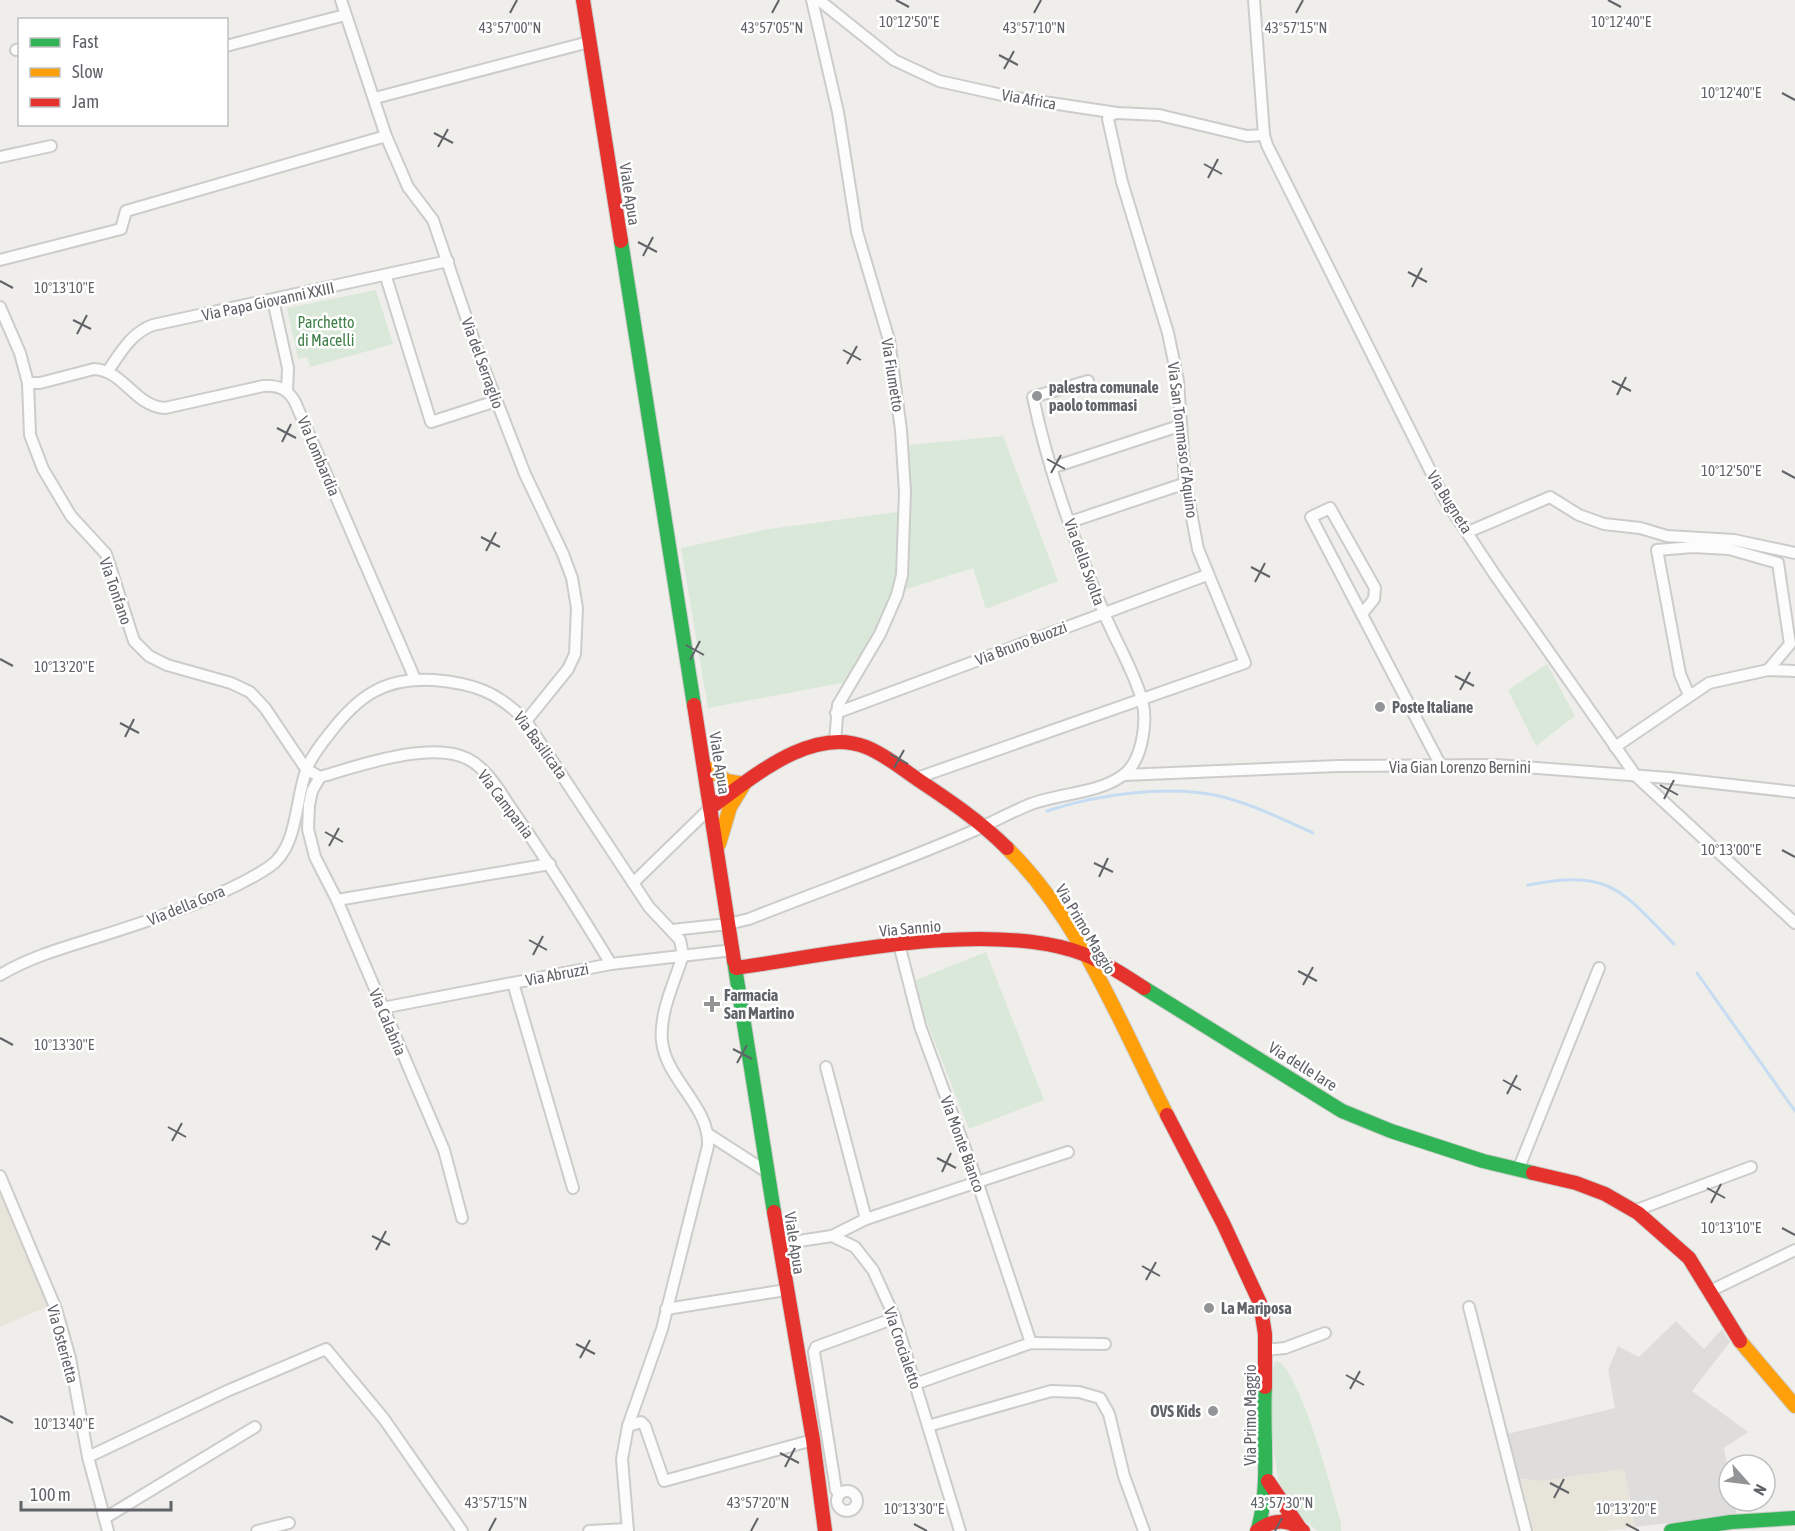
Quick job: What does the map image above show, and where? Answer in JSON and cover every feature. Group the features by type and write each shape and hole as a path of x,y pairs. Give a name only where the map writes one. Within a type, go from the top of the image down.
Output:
{"street":[{"name":"Via del Serraglio","path":"340,0 386,136 408,187 433,220 496,401 525,474 563,554 576,600 578,641 575,654 568,669 526,721"},
{"name":"Viale Apua","path":"582,0 767,1172 813,1440 825,1531"},
{"name":"Via Fiumetto","path":"812,0 838,112 857,232 889,340 901,430 905,492 902,575 897,595 836,712 834,742"},
{"name":"Via Africa","path":"819,0 894,60 923,75 1011,97 1117,113 1158,114 1247,136 1264,135"},
{"name":"Via Bugneta","path":"1254,0 1264,135 1439,489 1636,776 1795,923"},
{"path":"228,45 345,15"},
{"path":"375,98 589,42"},
{"name":"Via San Tommaso d'Aquino","path":"1117,113 1110,115 1109,125 1122,182 1168,333 1178,381 1179,426 1198,549 1245,663 1142,700"},
{"path":"0,260 120,229 126,211 386,136"},
{"path":"0,157 51,146"},
{"name":"Via Papa Giovanni XXIII","path":"108,371 140,330 386,277 448,261"},
{"path":"386,277 431,422 496,401"},
{"path":"28,383 40,383 94,369 108,371 115,374 142,402 157,408 263,386 272,385 287,391 288,368 273,300"},
{"name":"Via Tonfano","path":"0,307 20,353 28,383 30,435 43,469 71,516 106,554 134,640 149,656 168,665 231,683 250,692 265,708 306,769"},
{"name":"Via della Svolta","path":"1088,381 1033,397 1051,468 1070,522 1103,611 1142,700 1145,718 1141,742 1134,760 1124,775"},
{"name":"Via Lombardia","path":"287,391 296,402 415,679"},
{"path":"1051,468 1179,426"},
{"path":"1070,522 1186,483"},
{"path":"1468,532 1550,497 1579,515 1604,524 1640,528 1667,536 1757,544 1795,553"},
{"path":"1362,614 1374,598 1375,588 1330,508 1311,517 1440,764"},
{"path":"1689,695 1680,675 1657,550 1693,547 1729,549 1778,563 1790,644 1768,670"},
{"name":"Via Bruno Buozzi","path":"836,712 1103,611 1207,575"},
{"path":"1615,747 1708,682 1768,670 1795,671"},
{"name":"Via Basilicata","path":"306,769 348,709 378,689 415,679 439,681 493,693 505,700 526,721 649,907 680,940 683,956"},
{"path":"917,778 1142,700"},
{"name":"Via Primo Maggio","path":"710,808 744,784 808,748 834,742 872,749 983,825 1026,867 1047,894 1086,957 1250,1279 1264,1317 1266,1350 1263,1431 1268,1481 1264,1512 1257,1530"},
{"name":"Via Campania","path":"320,777 409,754 443,752 467,758 486,772 550,864 611,964"},
{"name":"Via Gian Lorenzo Bernini","path":"1124,775 1440,764 1541,767 1795,792"},
{"path":"704,766 727,781 744,784 730,807 718,853"},
{"path":"306,769 320,777"},
{"name":"Via della Gora","path":"0,975 29,959 149,921 231,887 270,866 282,854 292,828 306,769"},
{"path":"672,930 728,924 749,918 1035,802 1109,783 1124,775"},
{"name":"Via Calabria","path":"320,777 312,791 308,829 315,857 337,900 444,1150 462,1218"},
{"path":"633,883 710,808"},
{"path":"292,828 308,829"},
{"path":"337,900 550,864"},
{"name":"Via Sannio","path":"736,968 898,944 1016,940 1066,949 1086,957"},
{"name":"Via Monte Bianco","path":"898,944 920,1026 978,1184 1031,1343"},
{"name":"Via Abruzzi","path":"382,1008 611,964 733,950"},
{"path":"589,1531 627,1530 622,1459 628,1426 652,1363 704,1164 708,1134 697,1109 669,1065 662,1041 666,1009 683,956"},
{"name":"Via delle Iare","path":"1086,957 1105,963 1342,1111 1391,1131 1483,1161 1576,1183 1605,1194 1634,1211 1689,1258 1733,1332 1795,1405"},
{"path":"1518,1170 1599,968"},
{"path":"513,983 573,1188"},
{"path":"826,1067 866,1219"},
{"path":"708,1134 767,1172"},
{"path":"779,1244 832,1236 866,1219 978,1184 1068,1152"},
{"path":"1634,1211 1751,1167"},
{"name":"Via Osterietta","path":"0,1176 56,1309 70,1358 88,1457 108,1531"},
{"name":"Via Crocialetto","path":"832,1236 855,1247 873,1270 895,1318 960,1531"},
{"path":"1710,1291 1795,1250"},
{"path":"666,1309 786,1290"},
{"path":"1469,1307 1526,1531"},
{"path":"839,1494 836,1490 814,1352 816,1347 895,1318"},
{"name":"Via Primo Maggio","path":"1266,1350 1285,1348 1324,1333"},
{"path":"915,1384 1031,1343 1106,1344"},
{"path":"88,1457 227,1391 326,1348 384,1419 462,1531"},
{"path":"928,1426 1052,1391 1079,1392 1100,1398 1108,1414 1124,1476 1144,1531"},
{"path":"628,1426 641,1422 645,1426 664,1481 813,1440"},
{"path":"105,1518 255,1427"},
{"name":"Via Primo Maggio","path":"1268,1481 1301,1529"},
{"path":"1671,1531 1731,1522 1795,1518"},
{"path":"1257,1530 1271,1521 1286,1521 1301,1529"},
{"path":"257,1531 289,1523"}],"shaded area":[{"path":"0,1191 49,1306 0,1327"},
{"path":"1676,1321 1704,1349 1722,1329 1730,1342 1692,1391 1748,1432 1724,1448 1725,1453 1717,1453 1717,1513 1737,1513 1737,1515 1635,1527 1624,1469 1541,1481 1517,1478 1507,1434 1615,1408 1608,1370 1618,1346 1639,1357"},
{"path":"1624,1469 1635,1527 1606,1531 1530,1531 1517,1479 1541,1481"}],"green space":[{"name":"Parchetto di Macelli","path":"376,290 393,344 310,367 307,357 298,359 287,308"},
{"path":"1003,436 1058,581 986,609 973,568 904,590 909,551 909,445"},
{"path":"898,512 897,581 885,615 847,682 708,708 681,548 769,529"},
{"path":"1547,664 1575,716 1536,746 1508,690"},
{"path":"986,952 1044,1100 969,1129 911,982"},
{"path":"1276,1361 1285,1368 1305,1407 1331,1488 1341,1523 1341,1531 1318,1531 1295,1513 1285,1499 1278,1479 1270,1422 1272,1372"}],"waterway":[{"path":"1047,811 1110,796 1178,791 1219,796 1243,803 1313,833"},
{"path":"1528,885 1578,880 1596,882 1612,888 1640,909 1674,944"},
{"path":"1697,973 1795,1111"}],"traffic: fast":[{"path":"621,241 694,705"},
{"path":"734,961 774,1212"},
{"path":"1144,988 1342,1111 1391,1131 1483,1161 1533,1173"},
{"path":"1258,1529 1265,1476 1265,1387"},
{"path":"1671,1531 1731,1522 1795,1518"}],"traffic: slow":[{"path":"704,766 727,781 744,784 730,807 719,844"},
{"path":"1007,848 1057,908 1078,941 1167,1115"},
{"path":"1740,1341 1795,1406"}],"traffic: jam":[{"path":"583,0 621,241"},
{"path":"694,705 734,961"},
{"path":"710,808 783,758 824,743 845,742 866,747 887,758 965,812 1007,848"},
{"path":"736,968 905,943 993,939 1034,942 1082,953 1118,971 1144,988"},
{"path":"1167,1115 1223,1223 1260,1303 1265,1334 1265,1387"},
{"path":"1533,1173 1576,1183 1605,1194 1638,1213 1689,1258 1740,1341"},
{"path":"774,1212 813,1440 825,1531"},
{"path":"1268,1481 1299,1527"},
{"path":"1257,1531 1274,1522 1286,1522 1303,1531"}],"place":[{"name":"palestra comunale paolo tommasi","path":"1037,396"},
{"name":"Poste Italiane","path":"1380,707"},
{"name":"Farmacia San Martino","path":"712,1004"},
{"name":"La Mariposa","path":"1209,1308"},
{"name":"OVS Kids","path":"1213,1411"}]}
